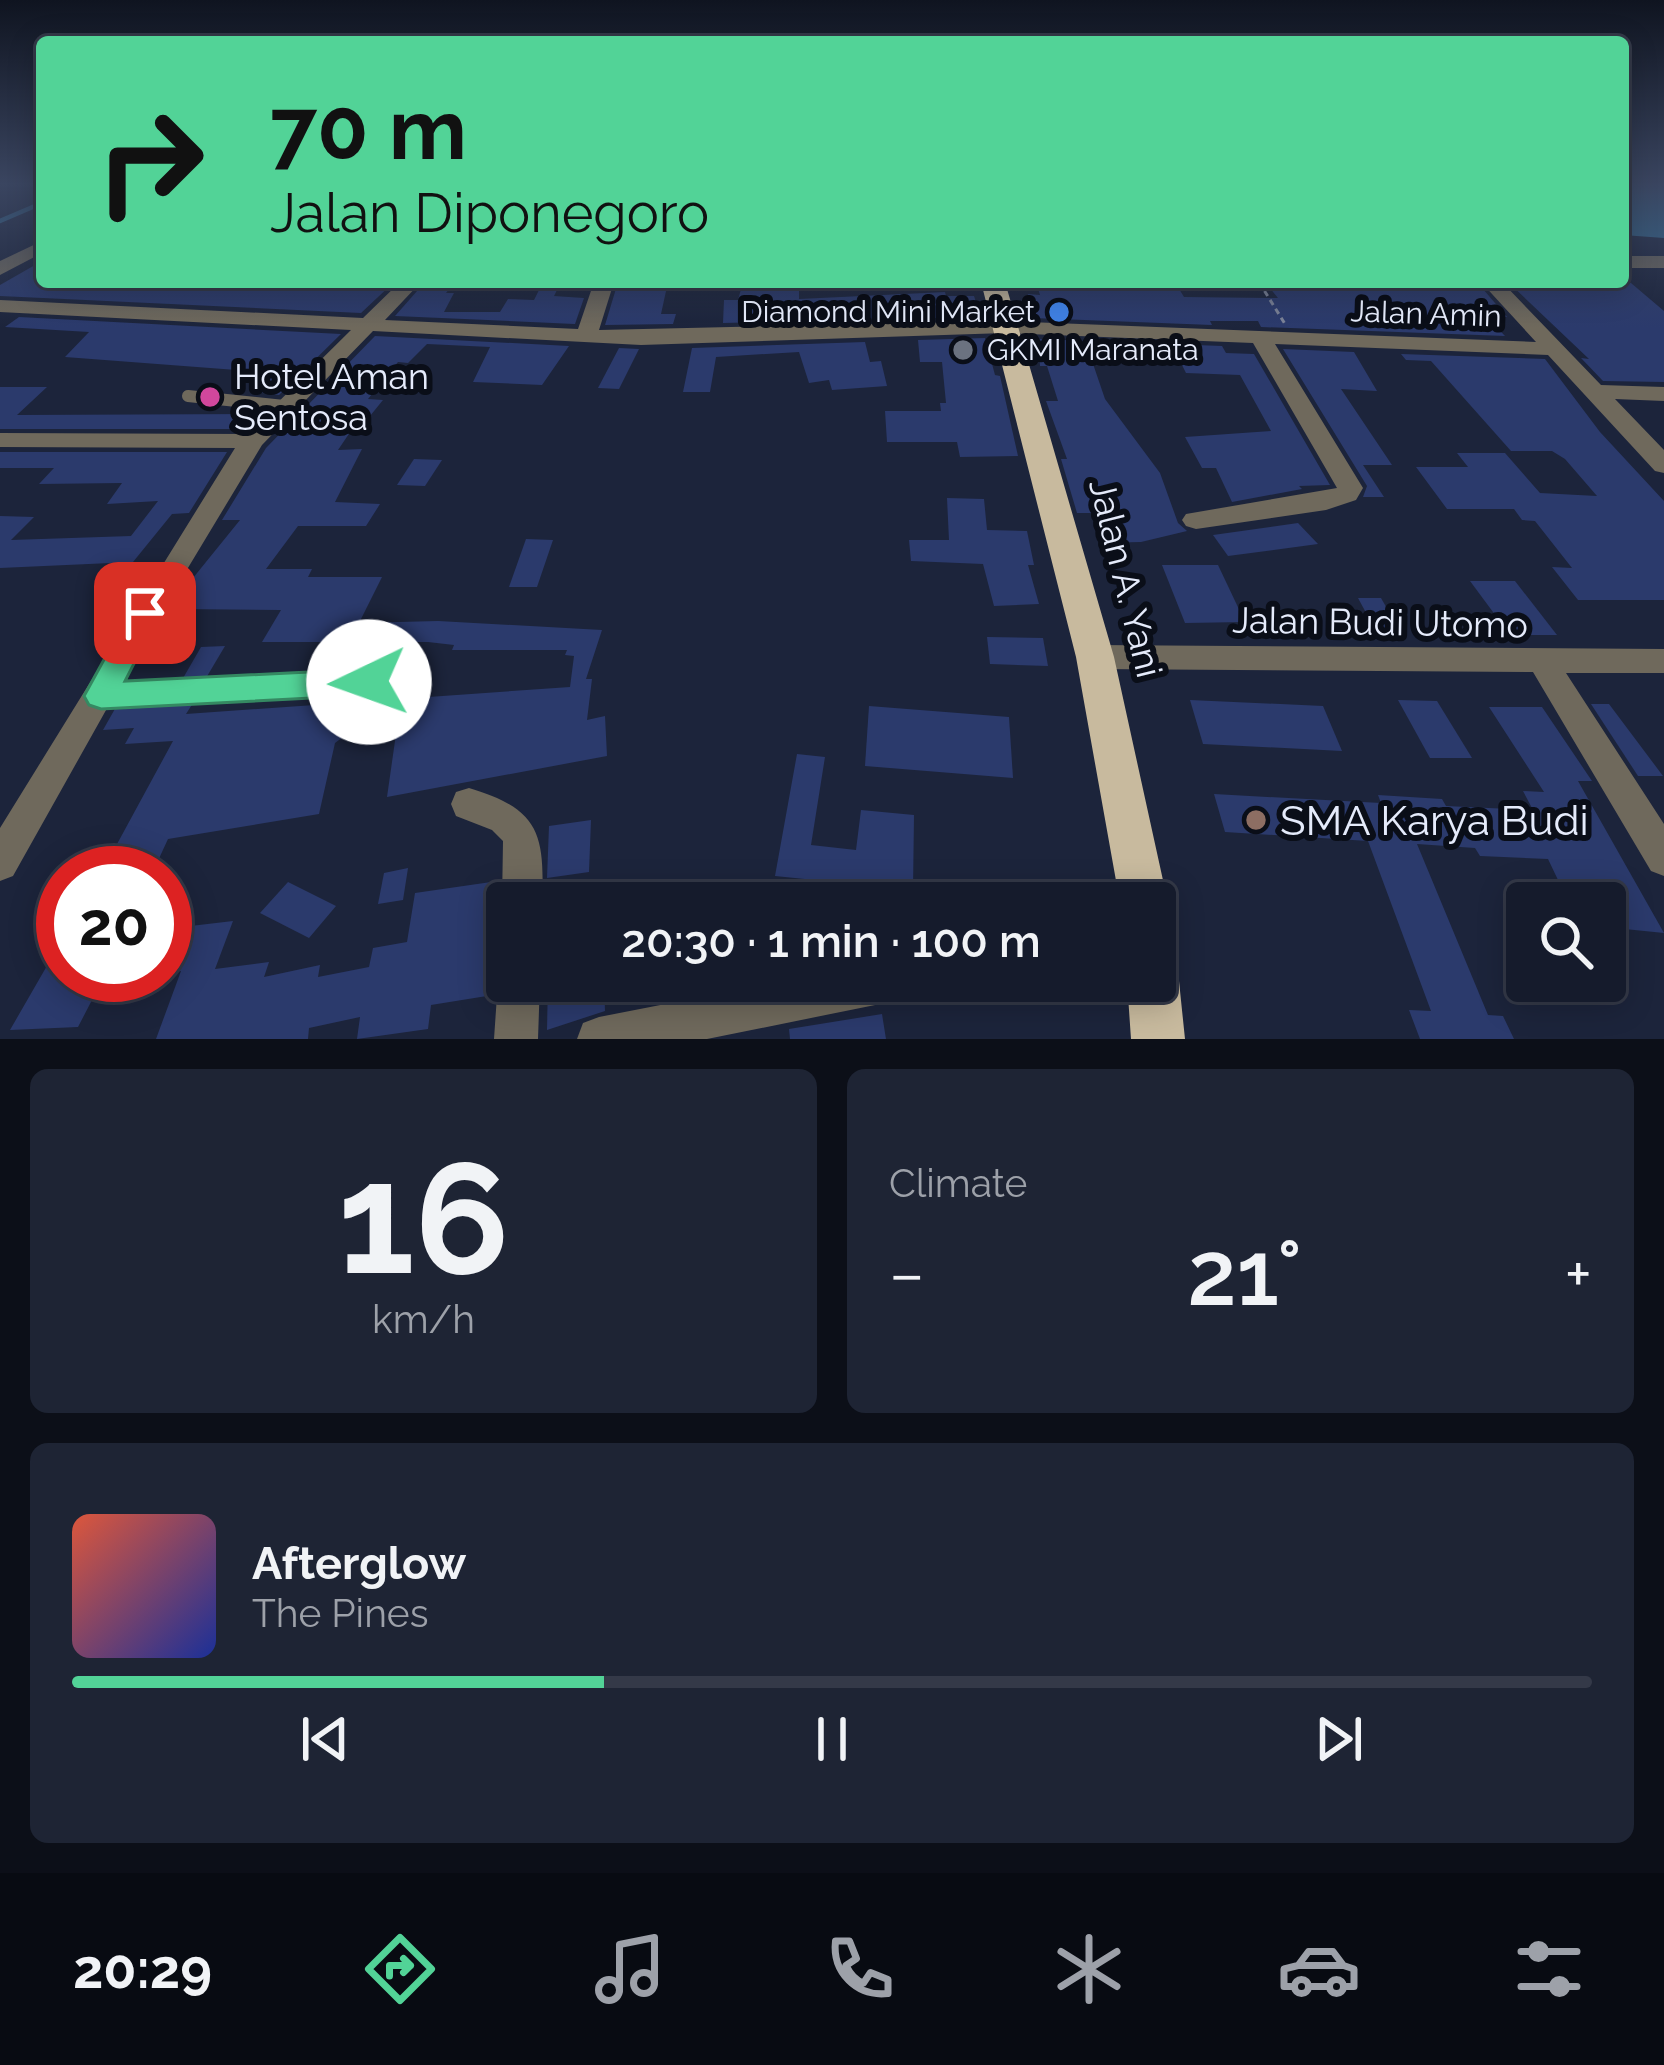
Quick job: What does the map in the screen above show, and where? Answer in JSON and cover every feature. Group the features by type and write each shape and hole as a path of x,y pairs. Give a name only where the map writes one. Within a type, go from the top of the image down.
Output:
{"highway":[{"name":"Jalan A. Yani","path":"994,288 1095,657 1140,882"},
{"path":"1155,1002 1158,1039"}],"street":[{"path":"0,269 36,248"},
{"path":"1629,262 1664,262"},
{"path":"1,861 101,696 145,613 253,441 405,288"},
{"path":"586,337 602,288"},
{"path":"1497,288 1664,465"},
{"name":"Jalan Amin","path":"0,305 586,337 715,339 1004,327 1557,350"},
{"path":"1196,520 1326,501 1347,494 1350,488 1261,338"},
{"path":"1598,392 1664,394"},
{"path":"0,440 253,441"},
{"name":"Jalan Budi Utomo","path":"1095,657 1544,664 1664,661"},
{"path":"1544,664 1664,858"},
{"path":"470,805 503,813 518,828 525,850 523,882"},
{"path":"516,1039 518,1002"},
{"path":"599,1039 785,1002"}],"lane":[{"path":"188,396 284,406"},
{"path":"101,696 369,682"}],"path":[{"path":"1262,288 1295,339"}],"water":[{"path":"1629,231 1664,231 1664,238 1629,235"}],"building":[{"path":"36,264 36,288 388,288 361,313 0,296 0,285"},
{"path":"1631,283 1664,311 1664,382 1603,381 1581,358 1589,359 1514,288 1629,288"},
{"path":"420,288 450,288 446,293 454,293 444,312 500,312 508,299 534,300 540,288 558,288 554,296 584,298 575,324 395,316"},
{"path":"616,288 667,288 661,314 676,314 673,324 605,325"},
{"path":"741,288 799,288 799,299 945,292 946,296 974,296 981,317 723,323 724,300 738,300"},
{"path":"1038,288 1179,288 1184,297 1278,298 1270,288 1482,288 1507,317 1487,317 1505,336 1261,327 1258,321 1210,321 1212,325 1033,318 1028,294 1040,295"},
{"path":"19,317 341,334 279,395 254,392 274,373 65,357 89,332 5,327"},
{"path":"375,336 569,346 542,385 473,382 490,347 427,344 408,363 398,362 368,399 383,400 370,416 361,416 338,450 362,449 335,502 380,504 366,526 298,526 266,569 312,569 308,577 382,577 359,623 438,621 602,630 586,679 592,679 587,720 605,716 607,756 387,797 396,734 343,737 335,743 319,814 168,839 165,846 116,846 173,741 125,744 134,728 103,730 116,707 193,703 186,714 570,687 574,656 565,655 567,650 452,650 454,645 428,642 262,642 281,610 177,609 193,578 240,520 222,520 266,448"},
{"path":"985,338 995,375 1000,376 1018,456 960,457 957,442 887,442 885,411 941,411 940,403 946,403 942,362 920,362 918,340"},
{"path":"1038,339 1222,346 1226,353 1254,354 1330,485 1299,486 1302,489 1232,502 1216,468 1202,468 1185,437 1271,431 1240,375 1186,373 1180,361 1091,358 1105,399 1160,473 1178,523 1187,531 1141,542 1099,543 1092,513 1077,513 1061,459 1067,459 1046,401 1058,401 1047,366 1040,366"},
{"path":"865,342 870,362 881,361 887,386 832,390 829,380 809,383 799,352 716,357 710,392 683,392 692,348"},
{"path":"619,348 639,349 619,389 598,388"},
{"path":"1283,349 1354,352 1377,391 1341,389 1392,465 1363,465 1384,497 1363,497 1367,486"},
{"path":"1401,354 1545,359 1600,432 1664,501 1664,600 1578,600 1552,567 1572,568 1535,521 1522,520 1514,509 1447,509 1416,467 1468,467 1457,453 1505,453 1540,493 1597,496 1552,451 1511,451 1431,361 1406,360"},
{"path":"0,387 47,387 17,415 260,414 244,429 0,429"},
{"path":"0,452 227,452 189,513 172,514 133,562 0,568 0,516 34,517 11,540 131,536 158,501 107,504 122,483 39,484 54,468 0,468"},
{"path":"414,459 442,460 425,486 397,485"},
{"path":"947,498 984,499 987,530 1027,531 1034,565 1028,565 1039,604 994,606 983,564 911,561 909,540 949,540"},
{"path":"1298,523 1318,544 1228,556 1213,535"},
{"path":"526,539 553,540 537,587 509,587"},
{"path":"1162,565 1218,565 1245,622 1185,623"},
{"path":"1470,581 1515,581 1557,635 1510,635"},
{"path":"1358,598 1381,598 1401,633 1377,633"},
{"path":"987,637 1043,638 1048,666 990,664"},
{"path":"225,646 206,678 182,680 201,647"},
{"path":"1190,700 1323,706 1342,751 1203,744"},
{"path":"1398,700 1437,701 1472,758 1430,758"},
{"path":"1591,704 1609,704 1663,776 1638,776"},
{"path":"869,706 1009,717 1013,778 865,766"},
{"path":"1489,707 1542,707 1592,781 1578,781 1664,933 1626,929 1626,882 1559,882 1548,859 1480,856 1475,848 1417,844 1488,1015 1503,1016 1514,1039 1420,1039 1409,1010 1431,1011 1368,841 1225,832 1214,794 1381,803 1378,795 1442,799 1446,806 1533,810 1523,791 1544,792"},
{"path":"797,754 825,757 811,845 856,850 861,810 914,815 913,882 775,876"},
{"path":"591,820 589,872 547,878 549,826"},
{"path":"408,868 403,900 378,904 384,873"},
{"path":"288,882 336,906 309,938 260,913"},
{"path":"486,883 486,996 431,1005 428,1029 357,1039 360,1017 309,1028 308,1039 156,1039 170,1002 192,1002 192,926 233,921 215,969 269,962 264,977 320,965 318,977 369,967 373,948 407,942 415,893"},
{"path":"36,985 36,1002 91,1002 78,1027 10,1030"},
{"path":"548,1002 605,1002 605,1011 547,1030"},
{"path":"882,1014 886,1039 790,1039 789,1029"}],"place":[{"name":"Diamond Mini Market","path":"1059,312"},
{"name":"GKMI Maranata","path":"963,350"},
{"name":"Hotel Aman Sentosa","path":"210,397"},
{"name":"SMA Karya Budi","path":"1256,820"}],"route":[{"path":"145,613 101,696 369,682"}]}
